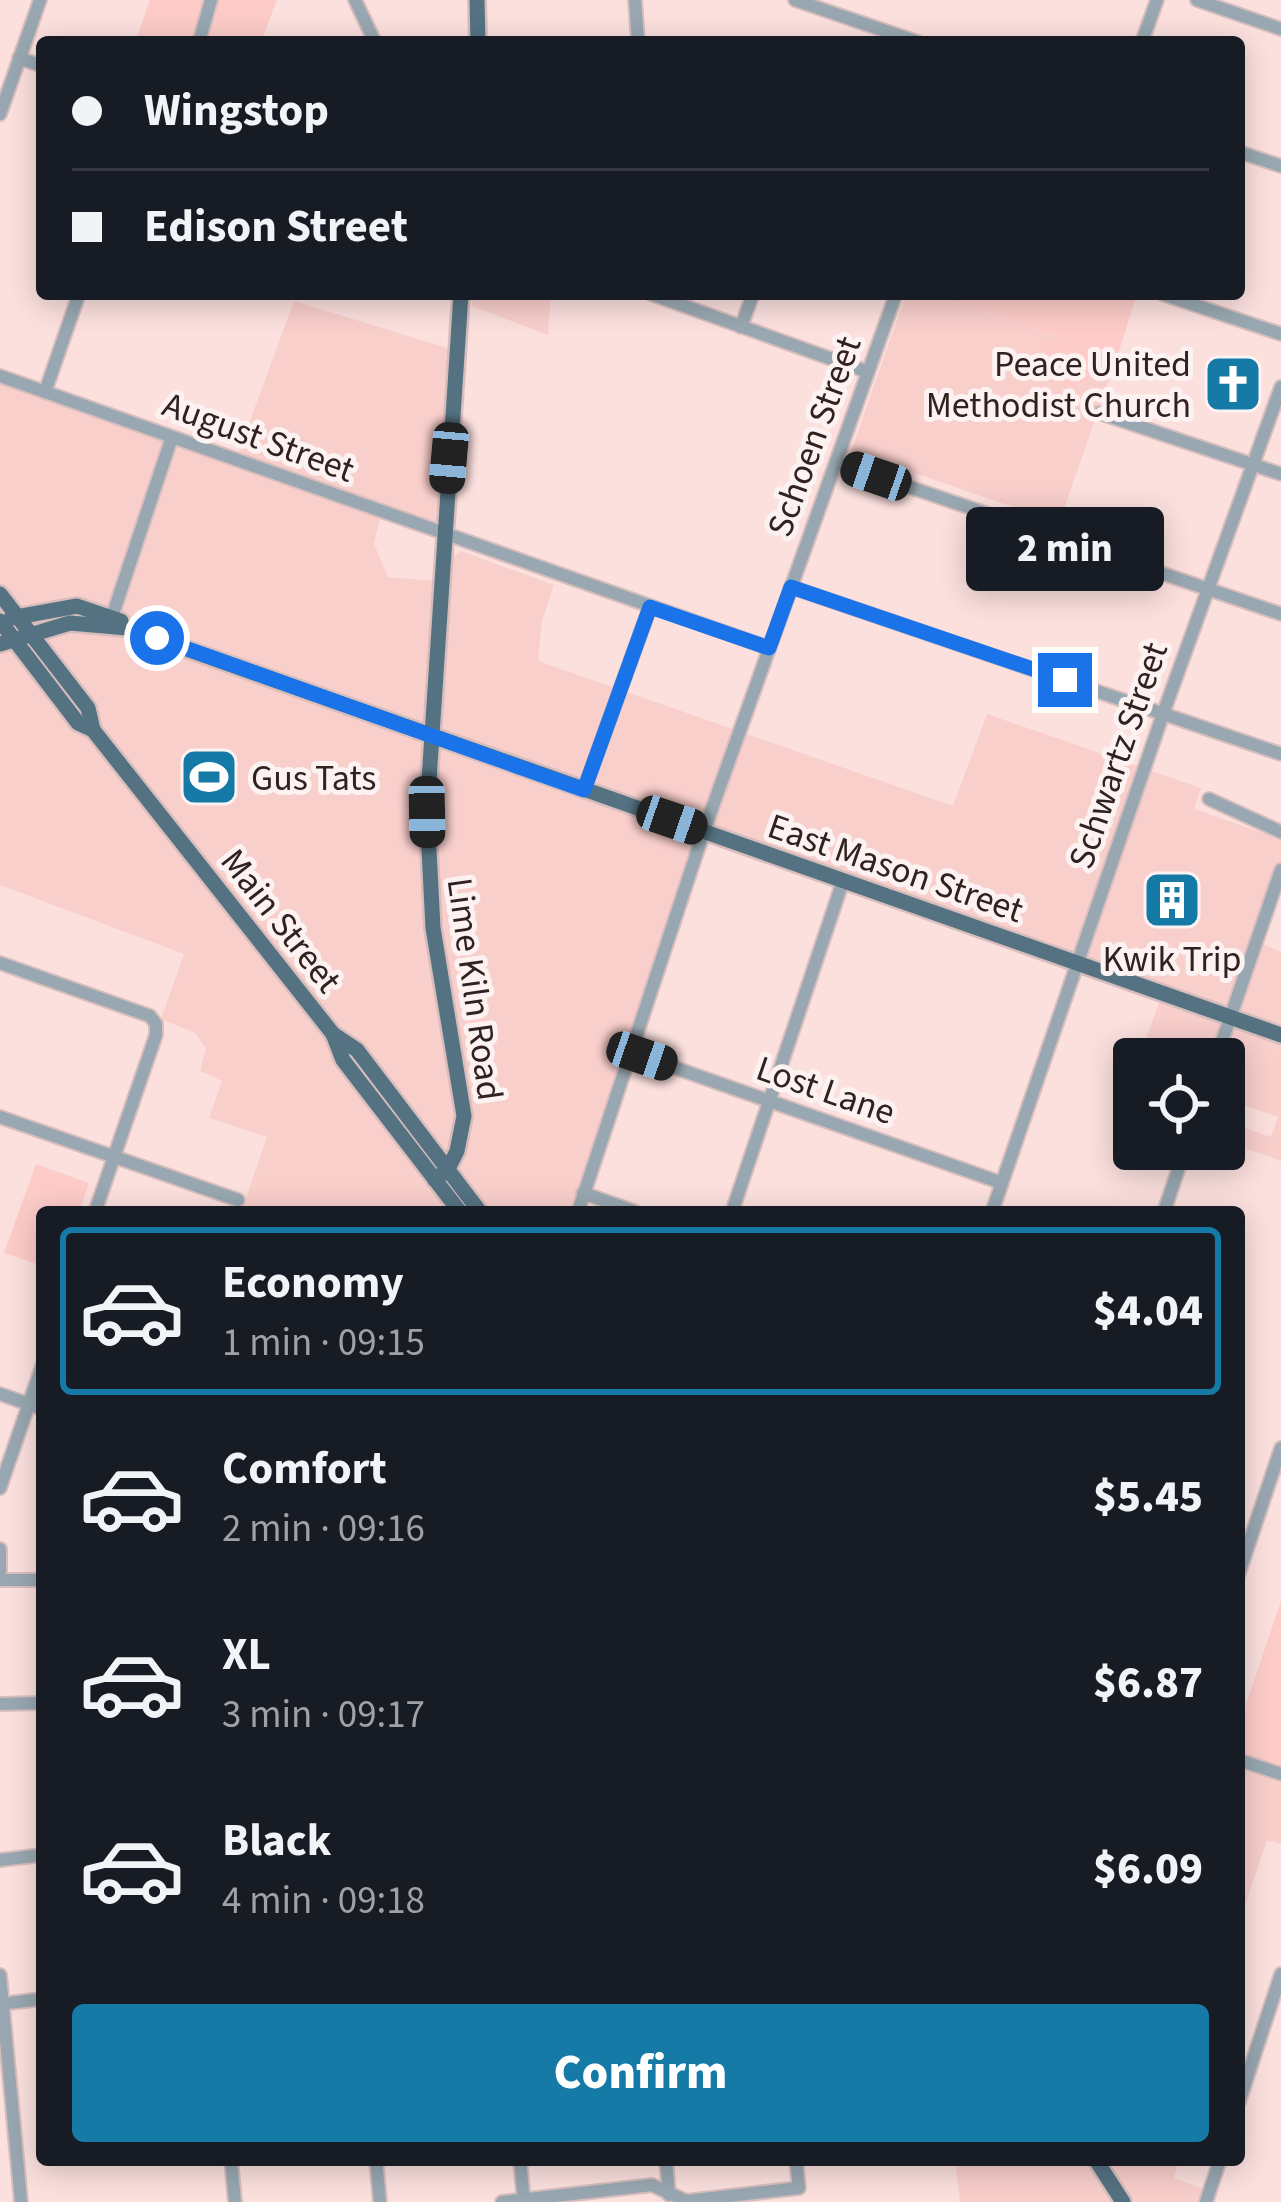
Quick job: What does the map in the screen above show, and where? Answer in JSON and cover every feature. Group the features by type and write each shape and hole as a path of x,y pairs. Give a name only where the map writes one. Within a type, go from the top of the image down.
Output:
{"main road":[{"path":"478,0 478,36"},
{"name":"Lime Kiln Road","path":"441,1174 461,1138 464,1116 437,965 429,889 430,738 461,300"},
{"name":"Main Street","path":"0,594 17,616 15,639"},
{"name":"East Mason Street","path":"0,621 76,606 430,738 1281,1035"},
{"path":"15,639 70,623 110,620"},
{"name":"Main Street","path":"0,621 88,708 93,730 333,1034 341,1056 474,1206"},
{"name":"Main Street","path":"441,1174 457,1206"},
{"path":"1100,2166 1123,2202"}],"street":[{"path":"0,114 40,0"},
{"path":"201,36 211,0"},
{"path":"355,0 372,36"},
{"path":"635,0 638,36"},
{"path":"795,0 900,36"},
{"path":"1144,36 1156,0"},
{"path":"1197,0 1281,28"},
{"path":"20,58 36,64"},
{"path":"1245,154 1281,166"},
{"path":"45,392 77,300"},
{"path":"668,300 868,372"},
{"path":"742,327 751,300"},
{"name":"Schoen Street","path":"580,1206 704,832 894,300"},
{"path":"1180,300 1281,334"},
{"name":"August Street","path":"0,376 769,648"},
{"name":"Schwartz Street","path":"994,1206 1281,387"},
{"path":"1099,412 1281,474"},
{"path":"110,620 172,437"},
{"path":"836,462 1281,614"},
{"path":"791,587 1281,754"},
{"path":"584,790 650,607"},
{"path":"1209,799 1281,832"},
{"path":"1223,1038 1281,870"},
{"path":"734,1206 843,880"},
{"path":"0,963 150,1016 156,1024 97,1206"},
{"name":"Lost Lane","path":"630,1052 1002,1184"},
{"path":"0,1117 238,1200"},
{"path":"1166,1206 1178,1170"},
{"path":"583,1193 619,1206"},
{"path":"0,1394 35,1407 0,1488"},
{"path":"1245,1556 1281,1448"},
{"path":"0,1549 0,1580 36,1580"},
{"path":"0,1704 36,1703"},
{"path":"1245,1762 1281,1774"},
{"path":"0,1860 36,1856"},
{"path":"1245,2084 1281,1974"},
{"path":"0,1975 22,2202"},
{"path":"1,2004 36,2000"},
{"path":"232,2166 236,2202"},
{"path":"377,2166 380,2202"},
{"path":"521,2166 524,2201"},
{"path":"666,2166 669,2197"},
{"path":"502,2202 652,2185 669,2197 686,2201 799,2188 797,2166"},
{"path":"1206,2202 1218,2166"}],"shaded area":[{"path":"150,0 277,0 263,36 137,36"},
{"path":"472,300 551,300 548,335 472,306"},
{"path":"904,300 949,300 1117,357 1059,523 851,451"},
{"path":"949,300 1135,300 1117,357 1084,346 1093,357 1087,381 1068,387 1057,382 1039,344 1059,337"},
{"path":"294,301 457,351 443,534 381,512 374,544 388,577 449,582 452,558 461,551 554,585 542,621 538,661 953,806 987,714 1201,788 1194,809 1281,839 1281,870 1256,941 1281,952 1281,1161 1245,1148 1245,1128 1271,1137 1278,1117 1245,1105 1245,1038 1146,1038 1162,994 705,832 580,1206 243,1206 267,1137 209,1118 222,1081 200,1071 206,1048 195,1033 166,1021 156,1024 184,954 0,885 0,644 31,633 0,594 0,376 236,459"},
{"path":"36,1164 89,1183 81,1206 36,1206 36,1264 4,1253"},
{"path":"1281,1601 1281,1767 1245,1754 1245,1707"},
{"path":"1245,1769 1281,1782 1281,1844 1267,1840 1245,1905"},
{"path":"956,2166 1177,2166 1174,2178 1210,2191 1206,2202 960,2202"}],"place":[{"name":"Peace United Methodist Church","path":"1233,384"},
{"name":"Gus Tats","path":"209,777"},
{"name":"Kwik Trip","path":"1172,900"}],"route":[{"path":"157,638 584,790 650,607 769,648 791,587 1065,680"}]}
